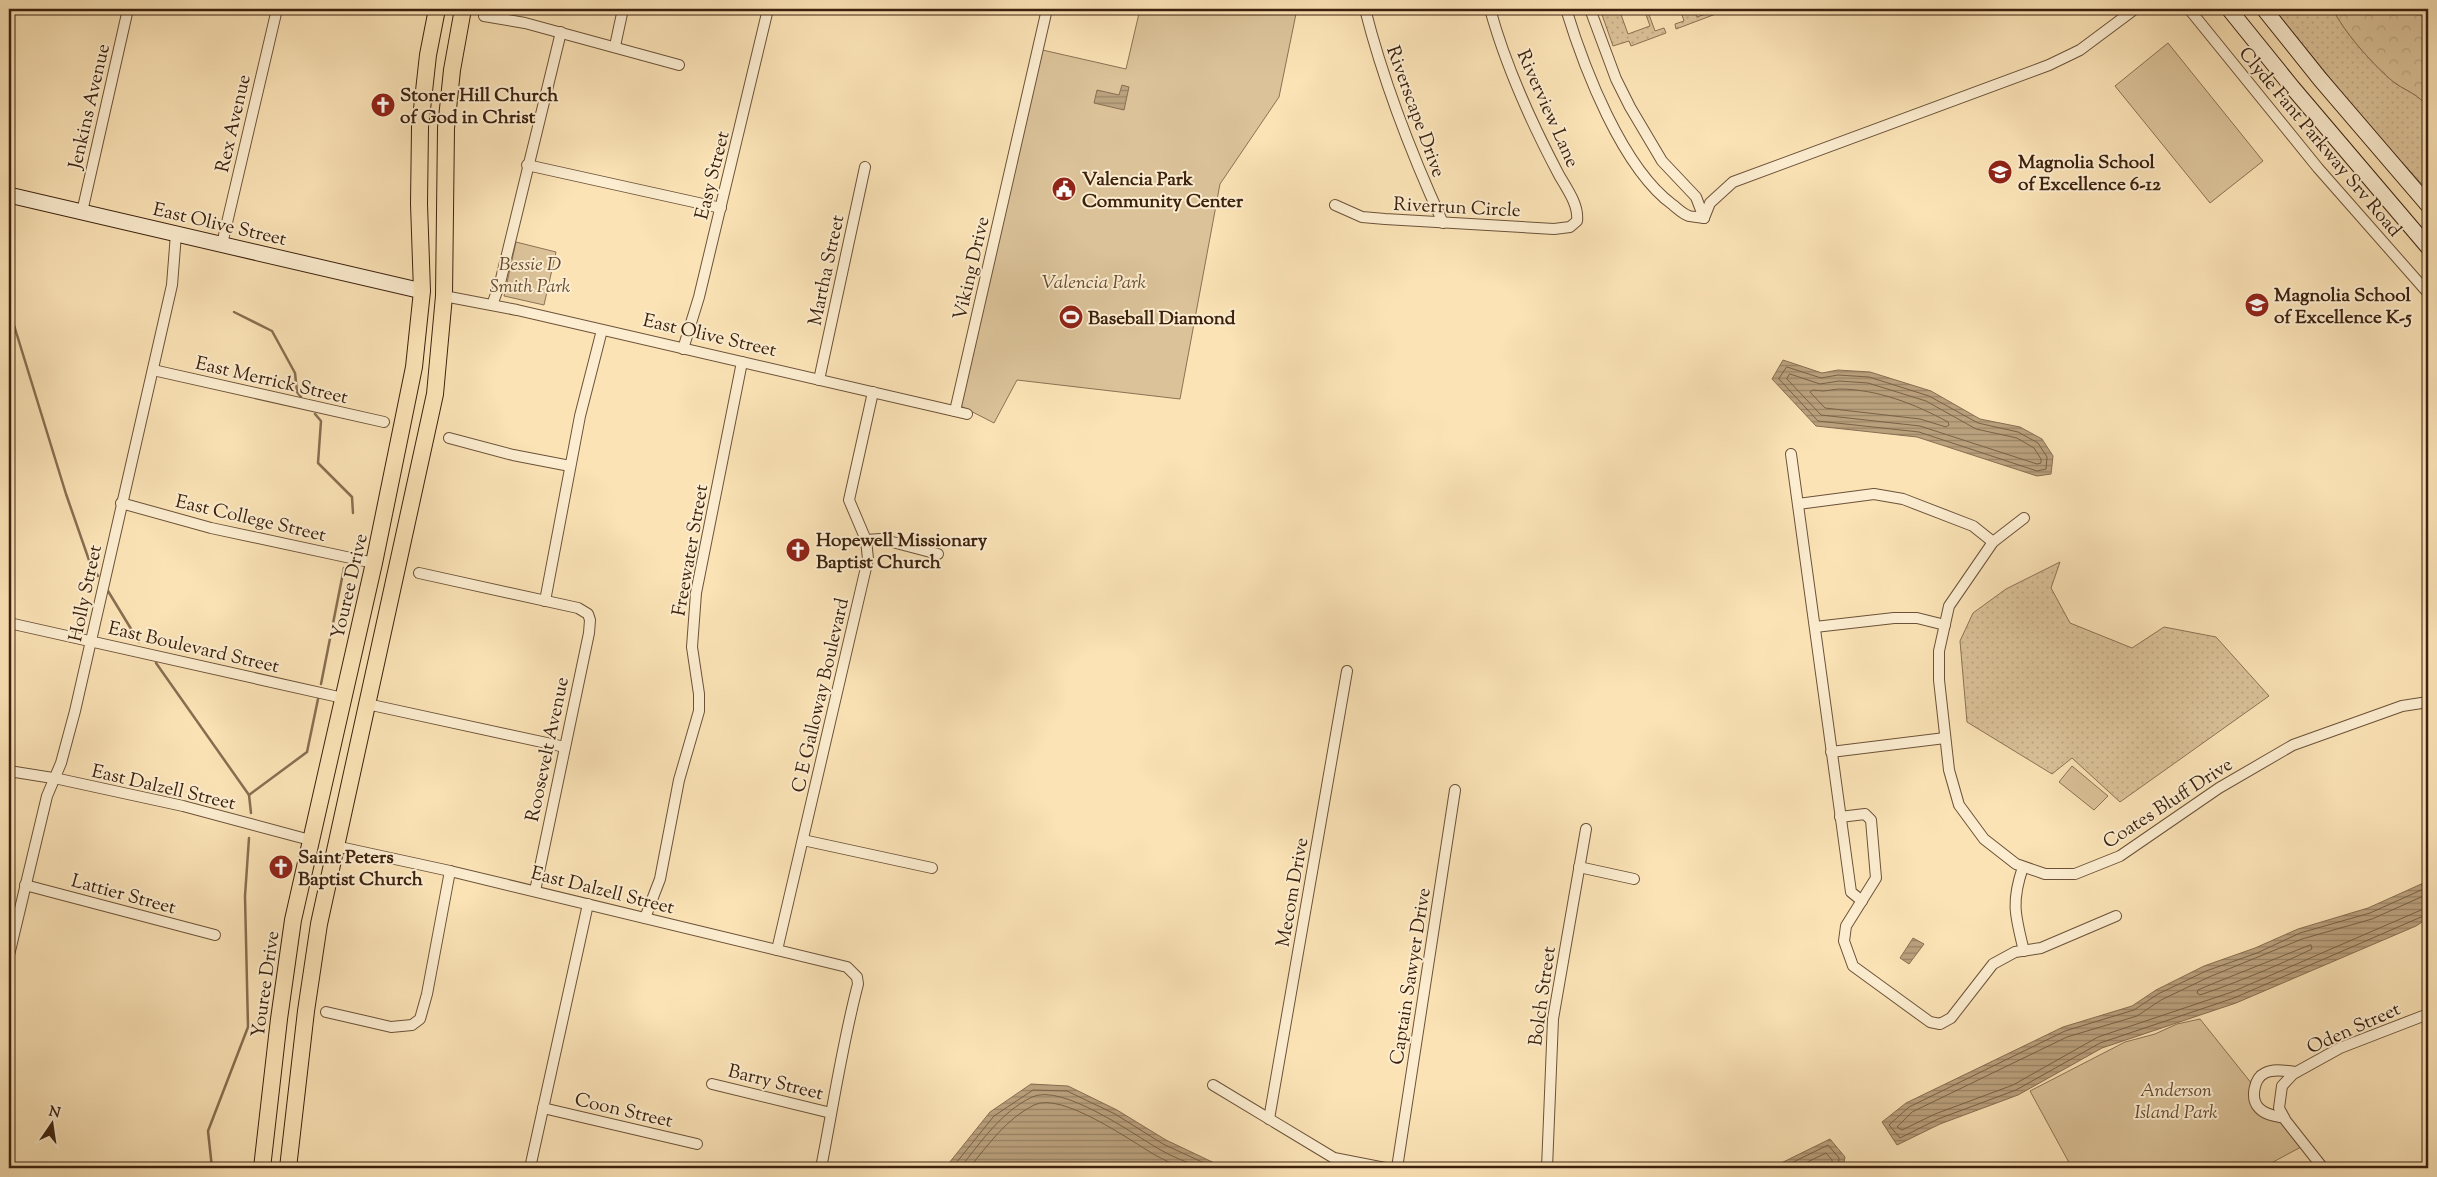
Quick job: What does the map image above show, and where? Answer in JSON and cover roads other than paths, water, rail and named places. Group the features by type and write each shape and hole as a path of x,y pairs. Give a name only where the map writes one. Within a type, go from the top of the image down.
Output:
{"main road":[{"name":"Youree Drive","path":"262,1168 286,968 310,840 374,562 414,367 422,291 419,204 420,127 427,64 437,9"},
{"path":"288,1168 312,962 335,846 427,441 435,394 444,296 446,128 452,70 463,9"},
{"path":"2229,9 2298,94 2428,246"},
{"path":"2264,9 2320,79 2428,205"},
{"name":"East Olive Street","path":"9,195 422,291"},
{"path":"422,291 444,296"},
{"path":"310,840 335,846"}],"street":[{"name":"Jenkins Avenue","path":"82,212 128,9"},
{"name":"Rex Avenue","path":"222,244 277,9"},
{"path":"615,46 623,9"},
{"name":"Easy Street","path":"683,349 699,297 768,9"},
{"name":"Viking Drive","path":"955,411 1047,9"},
{"name":"Riverscape Drive","path":"1365,9 1379,64 1402,130 1443,223"},
{"name":"Riverview Lane","path":"1490,9 1517,87 1534,126 1574,204 1577,221"},
{"path":"1566,9 1595,86 1634,161 1655,190 1665,199 1688,216 1704,218"},
{"path":"1590,9 1616,79 1630,107 1662,161 1696,197 1704,218"},
{"path":"1704,218 1710,204 1733,182 2050,65 2080,50 2135,9"},
{"name":"Clyde Fant Parkway Srv Road","path":"2189,9 2306,154 2428,294"},
{"path":"484,16 561,32 679,65"},
{"path":"492,305 500,283 527,165 561,32"},
{"path":"527,165 720,208"},
{"name":"Martha Street","path":"819,380 866,167"},
{"name":"Riverrun Circle","path":"1335,205 1362,217 1443,223 1554,229 1570,227 1577,221"},
{"name":"Holly Street","path":"9,955 47,796 69,734 91,641 172,285 176,234"},
{"name":"East Olive Street","path":"444,296 492,305 967,414"},
{"path":"419,573 545,602 570,466 602,330"},
{"name":"Freewater Street","path":"645,918 660,880 679,780 699,711 692,647 696,593 742,362"},
{"name":"East Merrick Street","path":"153,370 384,422"},
{"name":"C E Galloway Boulevard","path":"777,950 868,559 866,540 850,506 849,492 873,392"},
{"path":"449,438 513,455 570,466"},
{"path":"1791,454 1850,892 1862,902"},
{"path":"1798,504 1874,494 1903,499 1973,526 1993,542"},
{"name":"East College Street","path":"121,503 212,528 374,562"},
{"name":"Coates Bluff Drive","path":"2024,518 1993,542 1949,606 1939,651 1938,680 1949,770 1960,805 1984,839 2016,864 2045,874 2075,874 2120,856 2219,788 2293,745 2402,706 2428,702"},
{"path":"866,540 881,539 938,554"},
{"name":"Roosevelt Avenue","path":"535,891 590,620 588,614 578,608 545,602"},
{"path":"1815,627 1894,618 1917,618 1945,625"},
{"name":"East Boulevard Street","path":"9,623 343,698"},
{"name":"Mecom Drive","path":"1269,1119 1347,671"},
{"path":"368,704 564,747"},
{"path":"1832,752 1945,738"},
{"name":"East Dalzell Street","path":"9,771 54,778 183,806 310,840"},
{"name":"Captain Sawyer Drive","path":"1397,1168 1455,790"},
{"path":"1840,818 1865,814 1871,820 1876,878 1846,926 1844,941 1853,966 1930,1022 1940,1024 1951,1018 1993,964 2015,952 2041,948 2116,916"},
{"name":"Bolch Street","path":"1547,1168 1553,1019 1586,830"},
{"path":"803,840 932,868"},
{"name":"East Dalzell Street","path":"335,846 450,870 847,967 857,977 858,984 846,1032 832,1113"},
{"path":"1579,867 1634,880"},
{"path":"2023,867 2017,885 2014,909 2024,950"},
{"path":"326,1012 391,1027 412,1026 420,1019 427,994 450,870"},
{"name":"Lattier Street","path":"25,885 215,935"},
{"path":"530,1168 588,904"},
{"name":"Oden Street","path":"2295,1073 2360,1039 2428,1014"},
{"path":"2284,1118 2258,1108 2254,1098 2255,1088 2258,1078 2265,1072 2277,1070 2295,1073"},
{"path":"2295,1073 2282,1086 2279,1108 2284,1118 2323,1168"},
{"name":"Barry Street","path":"712,1084 832,1113"},
{"path":"1213,1085 1334,1158 1385,1168"},
{"name":"Coon Street","path":"543,1108 697,1144"},
{"path":"821,1168 832,1113"}],"water":[{"path":"1122,85 1129,87 1124,110 1094,103 1097,90 1119,95"},
{"path":"1783,360 1822,373 1838,370 1870,372 1931,391 1980,419 2020,427 2042,439 2053,456 2051,474 2037,476 1917,437 1816,426 1772,379"},
{"path":"2428,881 2428,918 2416,926 2236,1003 2102,1048 2018,1095 1940,1124 1897,1145 1882,1122 1906,1103 2063,1027 2132,1006 2156,990 2204,966 2255,948 2298,929 2368,908"},
{"path":"1913,938 1924,944 1909,964 1900,958"},
{"path":"1031,1084 1068,1086 1117,1110 1166,1140 1225,1168 945,1168 990,1112"},
{"path":"1830,1139 1845,1157 1843,1168 1771,1168"}],"waterway":[{"path":"9,309 66,494 90,563 98,576"},
{"path":"234,312 272,331 295,373 297,392 301,397"},
{"path":"315,414 321,421 318,463 352,497 353,513"},
{"path":"321,684 344,568"},
{"path":"108,591 139,642"},
{"path":"156,663 249,795 251,813"},
{"path":"249,795 307,752 318,699"},
{"path":"212,1168 208,1131 248,1027 245,896 249,838"}],"place":[{"name":"Stoner Hill Church of God in Christ","path":"383,105"},
{"name":"Magnolia School of Excellence 6-12","path":"2000,172"},
{"name":"Valencia Park Community Center","path":"1064,189"},
{"name":"Magnolia School of Excellence K-5","path":"2257,305"},
{"name":"Baseball Diamond","path":"1071,317"},
{"name":"Hopewell Missionary Baptist Church","path":"798,550"},
{"name":"Saint Peters Baptist Church","path":"281,867"}],"park label":[{"name":"Bessie D Smith Park","path":"530,274"},
{"name":"Valencia Park","path":"1094,281"},
{"name":"Anderson Island Park","path":"2176,1100"}]}
